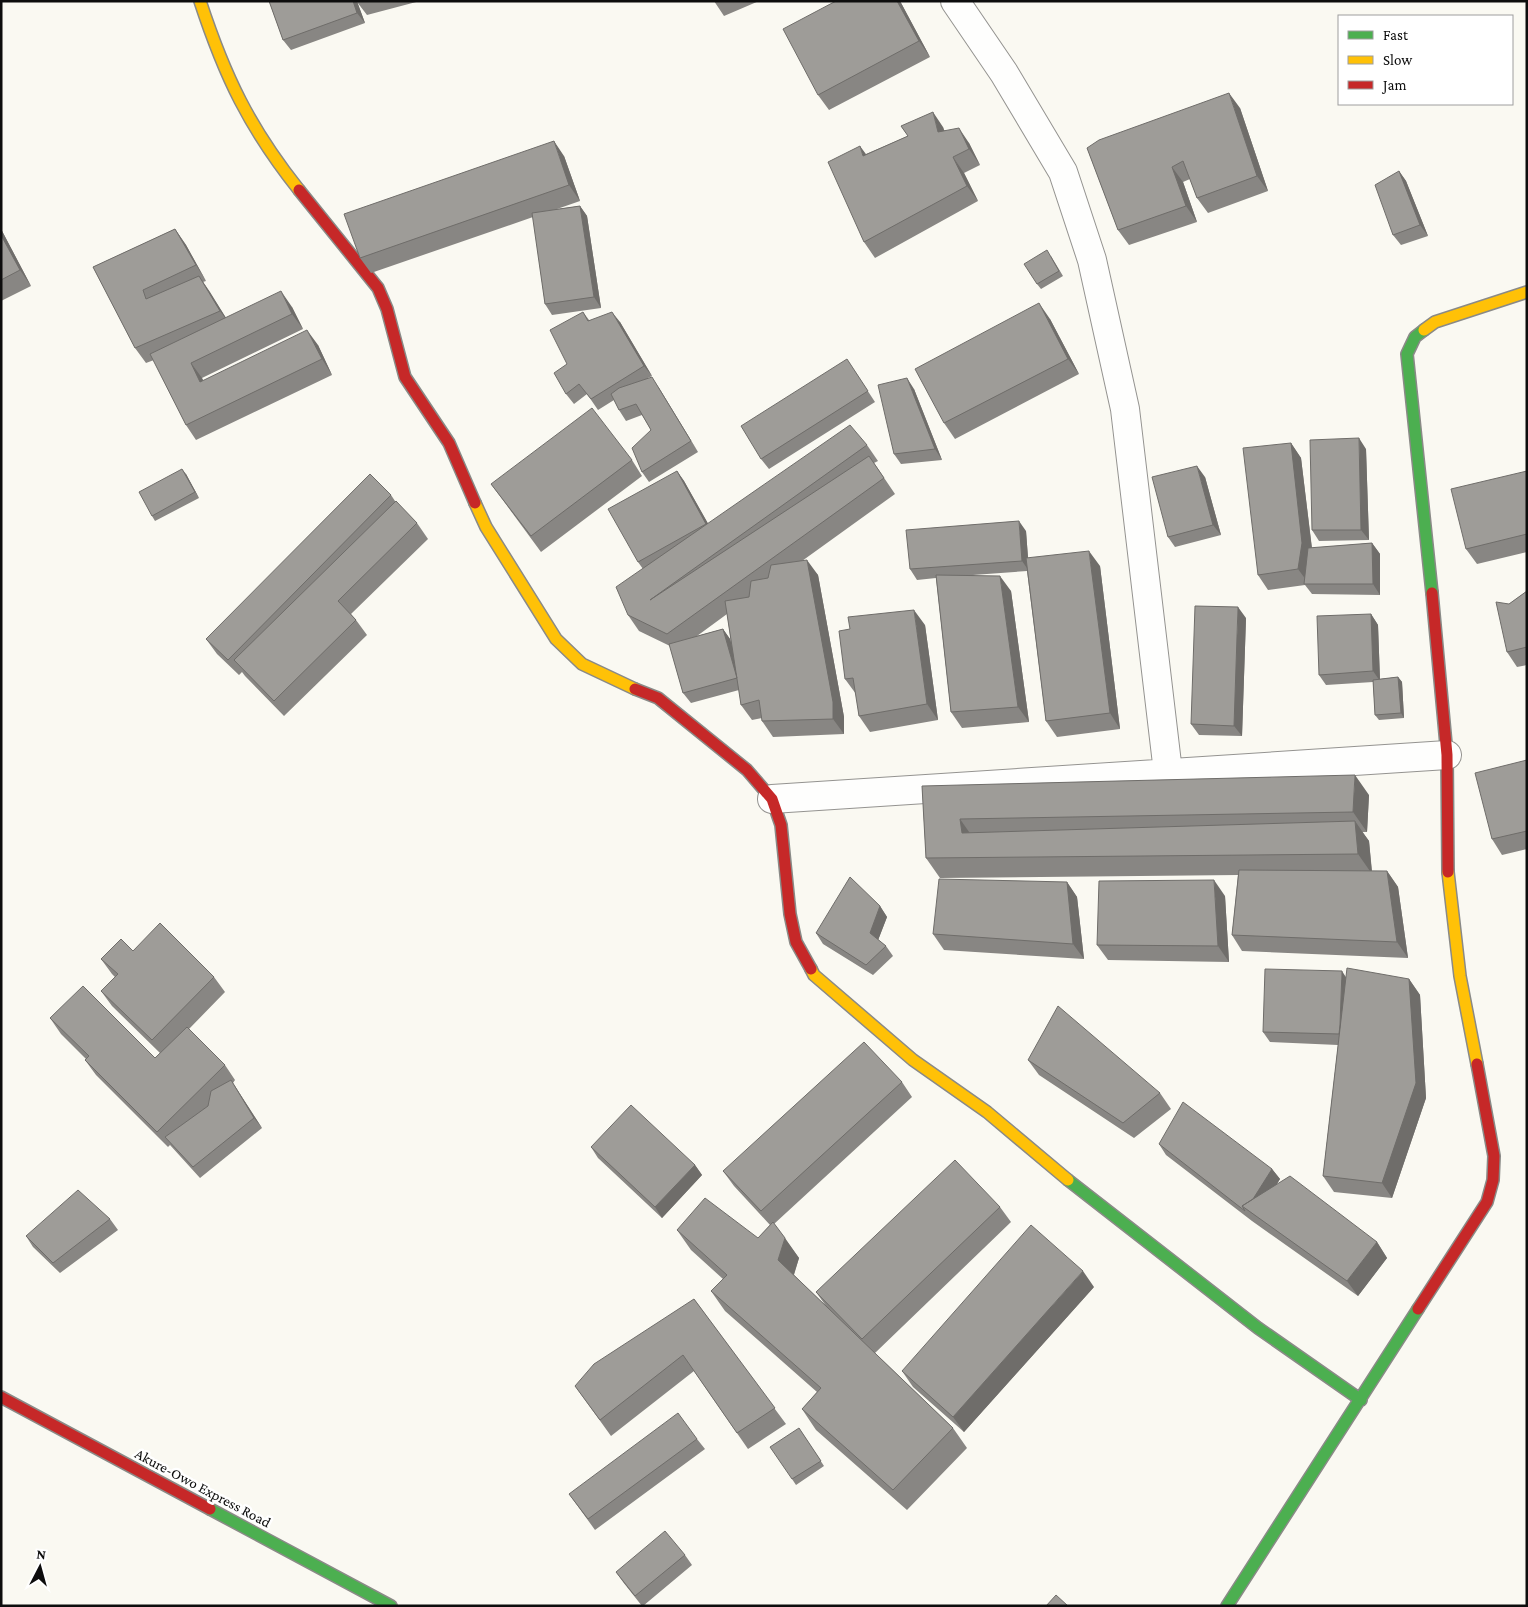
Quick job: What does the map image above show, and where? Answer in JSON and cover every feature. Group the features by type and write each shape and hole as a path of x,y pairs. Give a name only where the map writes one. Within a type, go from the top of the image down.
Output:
{"main road":[{"path":"200,1 217,54 247,117 288,176 378,288 387,309 405,378 449,443 486,527 556,639 582,664 610,679 658,698 747,770 772,799 781,825 790,914 796,942 814,975 913,1060 987,1112 1094,1201 1258,1328 1361,1400"},
{"path":"1227,1606 1487,1202 1493,1180 1494,1156 1460,976 1448,874 1447,755 1424,500 1407,354 1414,337 1435,322 1527,292"},
{"name":"Akure-Owo Express Road","path":"1,1397 391,1606"}],"street":[{"path":"956,1 1004,73 1063,172 1092,260 1125,409 1168,772"},
{"path":"772,799 1447,755"}],"building":[{"path":"269,1 353,1 357,13 283,40"},
{"path":"836,1 897,1 919,41 818,95 783,29"},
{"path":"1229,93 1257,176 1197,198 1183,161 1172,167 1186,206 1118,230 1087,148 1099,140"},
{"path":"933,112 938,132 959,128 969,149 953,157 967,186 864,242 828,162 860,146 863,156 908,136 901,126"},
{"path":"554,141 569,185 360,258 344,214"},
{"path":"1399,171 1420,225 1393,235 1375,185"},
{"path":"580,206 594,297 545,304 532,213"},
{"path":"175,229 196,265 143,290 146,299 199,276 220,311 135,348 93,267"},
{"path":"1,235 20,270 1,280"},
{"path":"1047,250 1059,271 1037,284 1024,264"},
{"path":"281,291 292,314 191,363 200,382 307,330 322,359 186,425 150,354"},
{"path":"1039,303 1068,359 944,423 915,369"},
{"path":"583,312 588,321 612,312 644,366 591,399 579,384 566,394 554,373 567,364 550,330"},
{"path":"847,359 868,391 761,459 741,426"},
{"path":"652,377 691,441 642,472 632,448 651,430 636,404 619,410 611,394 619,388"},
{"path":"907,378 935,449 894,454 878,385"},
{"path":"592,408 632,460 531,536 491,484"},
{"path":"850,425 867,445 650,600 869,456 884,478 667,634 628,615 616,587"},
{"path":"1359,438 1361,530 1312,530 1310,440"},
{"path":"1291,443 1302,543 1298,569 1258,575 1243,448"},
{"path":"1197,466 1213,525 1168,537 1152,477"},
{"path":"182,469 195,492 152,516 139,492"},
{"path":"677,471 706,524 638,562 608,509"},
{"path":"1527,471 1527,534 1466,549 1451,489"},
{"path":"370,474 391,495 228,660 206,639"},
{"path":"396,501 417,523 338,601 356,620 274,701 234,660"},
{"path":"1019,521 1022,561 910,569 906,530"},
{"path":"1372,543 1373,584 1304,584 1308,548"},
{"path":"1089,551 1110,713 1046,721 1026,558"},
{"path":"807,560 833,702 833,719 762,721 759,700 741,705 725,601 749,597 751,581 768,578 771,565"},
{"path":"936,575 1000,576 1018,707 951,712"},
{"path":"1527,591 1527,647 1507,652 1496,602 1509,604"},
{"path":"1195,606 1238,607 1234,726 1191,724"},
{"path":"914,610 927,704 859,716 853,678 845,679 839,631 850,629 848,617"},
{"path":"1371,614 1373,671 1319,675 1317,616"},
{"path":"723,629 737,678 683,693 669,644"},
{"path":"1398,677 1401,713 1375,715 1373,680"},
{"path":"1527,760 1527,831 1492,839 1475,773"},
{"path":"1355,775 1353,812 960,819 962,833 1355,821 1358,854 926,858 922,786"},
{"path":"1239,870 1387,871 1397,942 1232,935"},
{"path":"850,877 880,906 870,933 886,946 866,965 816,933"},
{"path":"939,879 1067,882 1073,944 933,934"},
{"path":"1214,880 1218,946 1097,945 1099,881"},
{"path":"160,923 214,977 152,1040 101,991 118,974 101,959 121,939 133,951"},
{"path":"1347,968 1409,979 1416,1083 1382,1183 1323,1176"},
{"path":"1265,969 1342,971 1339,1034 1263,1032"},
{"path":"83,986 155,1058 187,1027 225,1065 157,1132 85,1060 89,1056 50,1018"},
{"path":"1058,1006 1160,1093 1123,1123 1028,1060"},
{"path":"864,1042 902,1082 761,1211 723,1171"},
{"path":"231,1080 254,1118 193,1167 165,1137 208,1106 211,1091"},
{"path":"1183,1102 1272,1169 1253,1199 1242,1206 1245,1211 1159,1144"},
{"path":"631,1105 695,1165 655,1207 591,1147"},
{"path":"955,1160 1000,1207 862,1339 816,1292"},
{"path":"1290,1176 1377,1242 1347,1281 1242,1206"},
{"path":"78,1190 110,1219 53,1263 26,1236"},
{"path":"705,1198 758,1238 773,1222 785,1238 778,1260 953,1428 893,1490 802,1409 821,1388 711,1291 727,1275 677,1230"},
{"path":"1031,1225 1083,1271 953,1417 902,1371"},
{"path":"694,1299 775,1408 737,1433 683,1355 600,1420 575,1386 594,1364"},
{"path":"678,1413 697,1439 588,1519 569,1494"},
{"path":"799,1428 821,1461 792,1479 770,1447"},
{"path":"665,1531 685,1555 635,1596 616,1572"},
{"path":"1056,1595 1068,1606 1046,1606"}],"traffic: fast":[{"path":"1424,330 1415,337 1407,354 1432,593"},
{"path":"1068,1180 1258,1328 1361,1400"},
{"path":"1227,1606 1418,1309"},
{"path":"210,1509 391,1606"}],"traffic: slow":[{"path":"200,1 229,78 252,123 281,167 299,190"},
{"path":"1424,330 1435,322 1527,292"},
{"path":"475,503 486,527 556,639 582,664 635,689"},
{"path":"1448,872 1460,976 1477,1064"},
{"path":"811,969 814,975 913,1060 987,1112 1068,1180"}],"traffic: jam":[{"path":"299,190 378,288 387,309 405,377 449,443 475,503"},
{"path":"1432,593 1447,755 1448,872"},
{"path":"635,689 658,698 747,770 772,799 781,825 790,914 796,942 811,969"},
{"path":"1418,1309 1487,1202 1493,1180 1494,1156 1477,1064"},
{"path":"1,1397 210,1509"}]}
